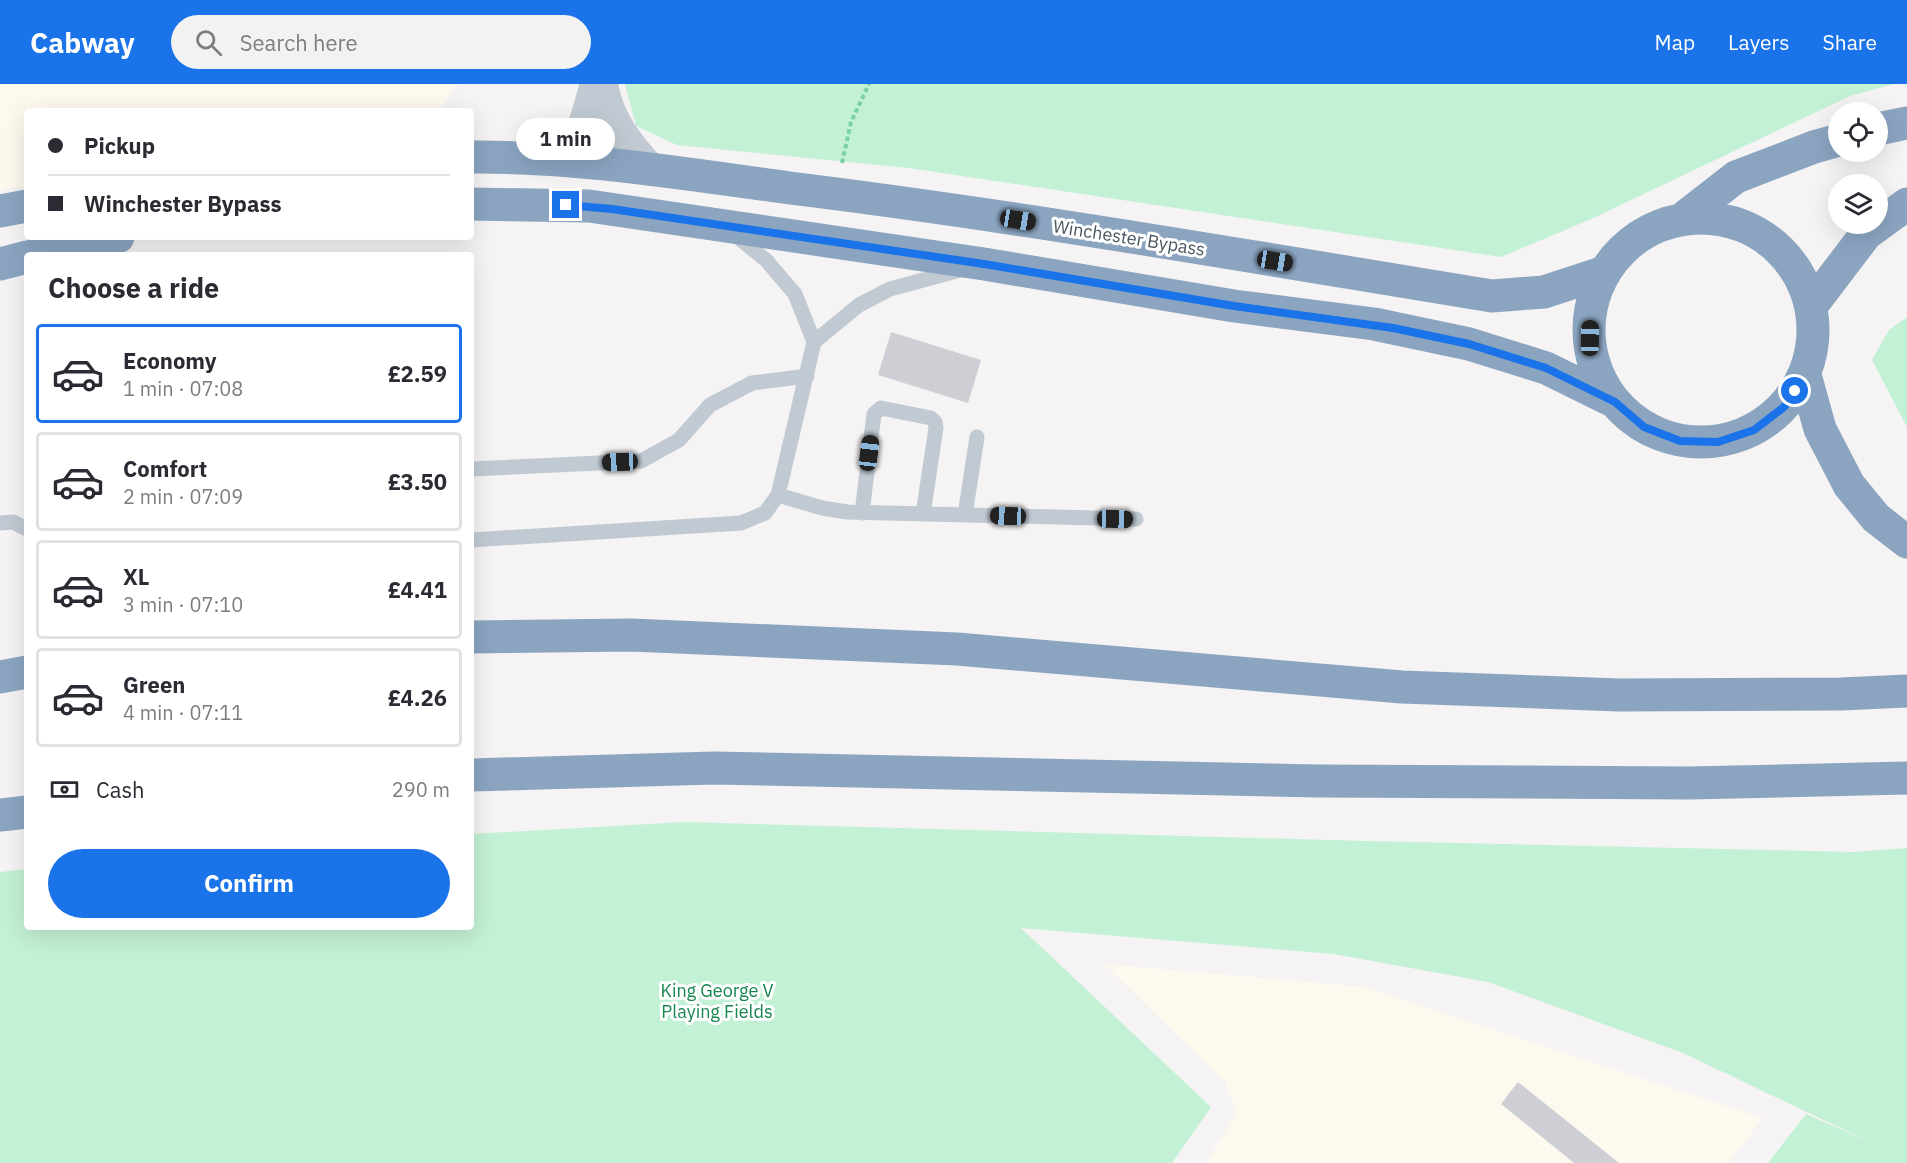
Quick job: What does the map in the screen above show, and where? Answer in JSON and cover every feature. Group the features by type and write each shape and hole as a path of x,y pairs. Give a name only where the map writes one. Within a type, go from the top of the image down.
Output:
{"highway":[{"path":"1888,127 1907,123"},
{"path":"1682,219 1736,177 1828,143"},
{"name":"Winchester Bypass","path":"474,157 503,156 651,170 925,205 1492,296 1544,292 1605,272"},
{"path":"474,204 590,206 984,264 1234,306 1395,328 1469,344 1546,368 1615,402 1644,427 1680,441 1718,442 1754,430 1784,407 1805,375 1814,340 1812,305 1799,273 1777,247 1749,228 1716,219 1682,219 1652,229 1643,235 1626,247 1605,272 1596,292 1590,315 1593,361 1602,383 1615,402"},
{"path":"1812,305 1866,234 1907,204"},
{"path":"0,211 24,207"},
{"path":"48,252 104,240"},
{"path":"0,264 24,258"},
{"path":"1805,375 1820,429 1849,485 1876,518 1907,542"},
{"path":"474,637 632,635 957,649 1402,687 1631,695 1840,694 1907,691"},
{"path":"0,677 24,673"},
{"path":"474,775 714,768 1330,781 1689,783 1907,778"},
{"path":"0,815 24,812"}],"street":[{"path":"557,160 570,149 584,127 596,84"},
{"path":"602,84 613,120 625,141 651,170"}],"lane":[{"path":"474,540 741,523 765,513 778,495 814,342 795,294 766,260 724,226"},
{"path":"814,342 859,305 890,289 984,264"},
{"path":"474,469 641,462 679,440 710,405 752,383 807,376"},
{"path":"862,513 874,414 881,408 931,418 935,422 923,514"},
{"path":"965,514 977,437"},
{"path":"778,495 822,508 862,513 1136,519"},
{"path":"0,523 13,522 24,528"}],"path":[{"path":"840,194 842,162 851,122 868,84"}],"shaded area":[{"path":"0,84 457,84 441,108 24,108 24,186 0,190"},
{"path":"1104,964 1365,987 1763,1118 1729,1163 1206,1163 1237,1113 1225,1082"}],"green space":[{"path":"625,84 1894,84 1850,96 1837,102 1828,102 1828,106 1589,220 1501,257 909,168 677,145 636,126"},
{"path":"1907,317 1907,427 1872,360 1889,330"},
{"name":"King George V Playing Fields","path":"685,822 1854,852 1907,848 1907,1163 1768,1163 1806,1114 1870,1142 1683,1053 1488,982 1334,954 1021,928 1211,1107 1172,1163 0,1163 0,872 24,869 24,930 474,930 474,834"}],"building":[{"path":"891,332 981,360 968,403 878,375"},
{"path":"1518,1082 1619,1163 1574,1163 1501,1104"}],"route":[{"path":"566,205 612,209 984,264 1234,306 1374,324 1469,344 1546,368 1615,402 1644,427 1680,441 1718,442 1754,430 1784,407 1795,391"}]}
